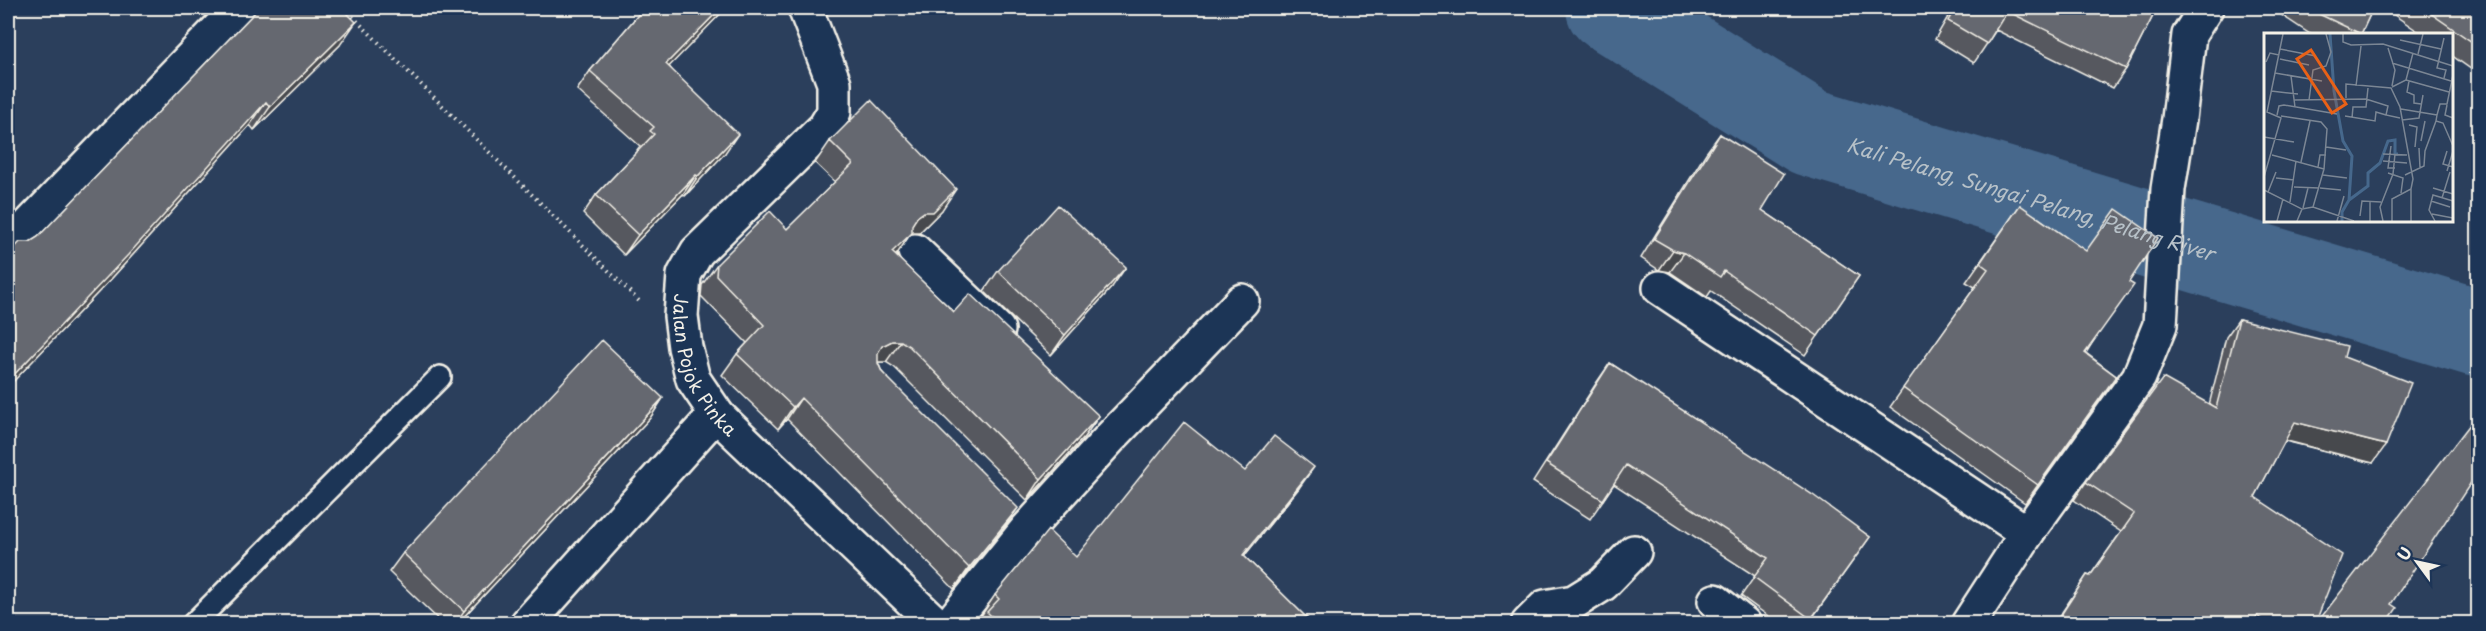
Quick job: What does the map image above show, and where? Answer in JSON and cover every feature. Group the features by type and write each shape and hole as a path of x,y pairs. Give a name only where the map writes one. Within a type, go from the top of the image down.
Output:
{"street":[{"path":"8,247 240,8"},
{"name":"Jalan Pojok Pinka","path":"805,8 834,83 834,112 825,127 697,252 684,275 681,316 685,347 693,379 718,416 936,624"},
{"path":"1968,624 2027,532 2139,376 2160,325 2168,189 2189,35 2206,8"},
{"path":"915,251 1017,348"},
{"path":"1660,288 2027,532"},
{"path":"950,624 1028,528 1102,429 1242,301"},
{"path":"527,624 705,426 718,416"},
{"path":"1004,503 1028,528"},
{"path":"1528,624 1545,607 1574,602 1603,584 1634,552"},
{"path":"1715,601 1744,624"}],"lane":[{"path":"193,624 440,377"}],"path":[{"path":"344,8 685,347"}],"building":[{"path":"259,8 342,8 356,22 270,107 266,102 128,255 8,381 8,255 20,242 30,242 38,237"},
{"path":"644,8 721,8 666,64 738,134 638,235 596,195 654,134 650,131 654,127 590,71"},
{"path":"1955,8 2157,8 2126,69 2007,11 1987,44 1948,21"},
{"path":"2310,8 2373,8 2361,33"},
{"path":"2423,8 2478,8 2478,46"},
{"path":"871,100 956,189 933,212 924,212 917,217 912,225 912,233 892,252 954,312 970,294 1099,416 1041,479 909,346 901,341 892,341 882,346 878,353 878,363 882,372 1018,508 969,568 801,398 793,407 737,354 764,325 716,275 717,264 770,211 787,229 853,164 830,141"},
{"path":"1720,134 1784,174 1762,210 1859,276 1818,336 1724,271 1720,277 1684,253 1673,250 1654,239"},
{"path":"1058,205 1126,267 1065,335 998,271"},
{"path":"2020,205 2086,251 2116,209 2158,238 2129,282 2134,285 2085,353 2116,376 2038,485 1903,388 1988,269 1980,263"},
{"path":"2239,319 2347,346 2344,357 2411,383 2386,445 2295,422 2255,497 2342,555 2315,624 2268,624 2257,616 2251,624 2055,624 2087,575 2090,576 2134,514 2086,482 2163,378 2216,408"},
{"path":"602,340 663,398 464,611 403,553"},
{"path":"1610,363 1813,495 1870,537 1811,619 1754,577 1768,558 1626,465 1603,500 1546,463"},
{"path":"2478,414 2478,472 2391,604 2397,608 2386,624 2316,624"},
{"path":"1184,422 1245,471 1274,436 1314,467 1243,555 1313,624 1000,624 987,612 999,599 995,595 1048,530 1076,557"}],"waterway":[{"name":"Kali Pelang, Sungai Pelang, Pelang River","path":"1610,8 1809,132 2478,333"}]}
